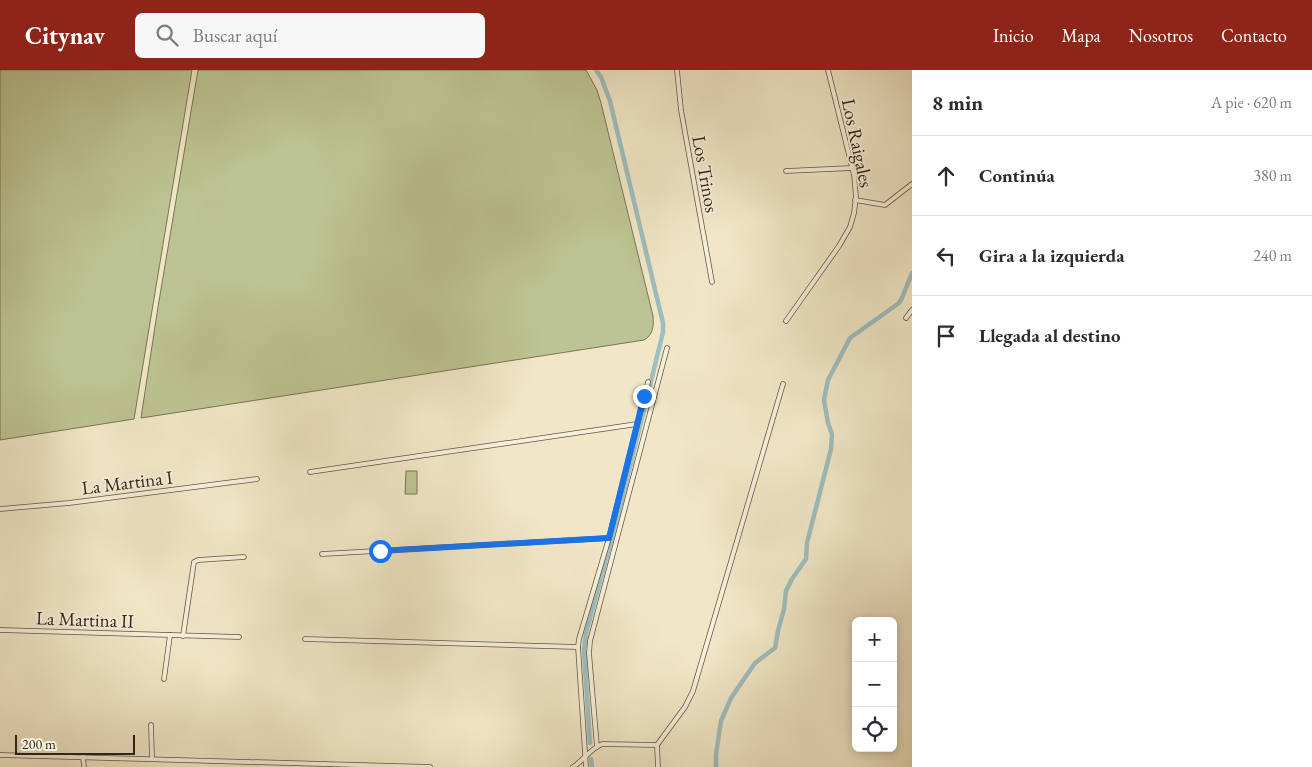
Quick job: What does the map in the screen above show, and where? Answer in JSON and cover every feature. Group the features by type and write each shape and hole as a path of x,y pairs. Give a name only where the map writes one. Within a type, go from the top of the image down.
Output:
{"street":[{"name":"Los Trinos","path":"677,70 680,110 712,282"},
{"name":"Los Raigales","path":"786,321 844,239 852,221 856,200 852,168 828,70"},
{"path":"786,171 852,168"},
{"path":"856,200 885,205 912,184"},
{"path":"906,318 912,310"},
{"path":"596,747 589,653 590,641 667,348"},
{"path":"586,767 578,647 609,538 648,382"},
{"path":"658,767 657,744 685,706 693,691 783,384"},
{"path":"310,472 637,424"},
{"name":"La Martina I","path":"0,509 98,500 257,479"},
{"path":"322,554 609,538"},
{"path":"183,636 194,562 198,560 244,557"},
{"name":"La Martina II","path":"0,630 239,637"},
{"path":"164,679 170,636"},
{"path":"305,639 578,647"},
{"path":"150,725 152,759"},
{"path":"573,767 596,747 604,744 657,744"},
{"path":"0,755 430,767"},
{"path":"83,757 84,767"}],"green space":[{"path":"0,70 192,70 134,419 0,440"},
{"path":"198,70 586,70 597,90 601,103 653,316 651,333 644,340 141,418"},
{"path":"406,471 417,471 417,494 405,494"}],"waterway":[{"path":"590,743 584,650 586,633 621,504 663,332 663,323 610,101 601,77 596,70"},
{"path":"716,767 721,721 731,698 755,663 775,648 786,591 806,559 807,543 831,449 832,434 824,400 828,380 850,338 899,303 912,273"},
{"path":"591,759 592,767"}],"route":[{"path":"380,551 609,538 644,396"}]}
